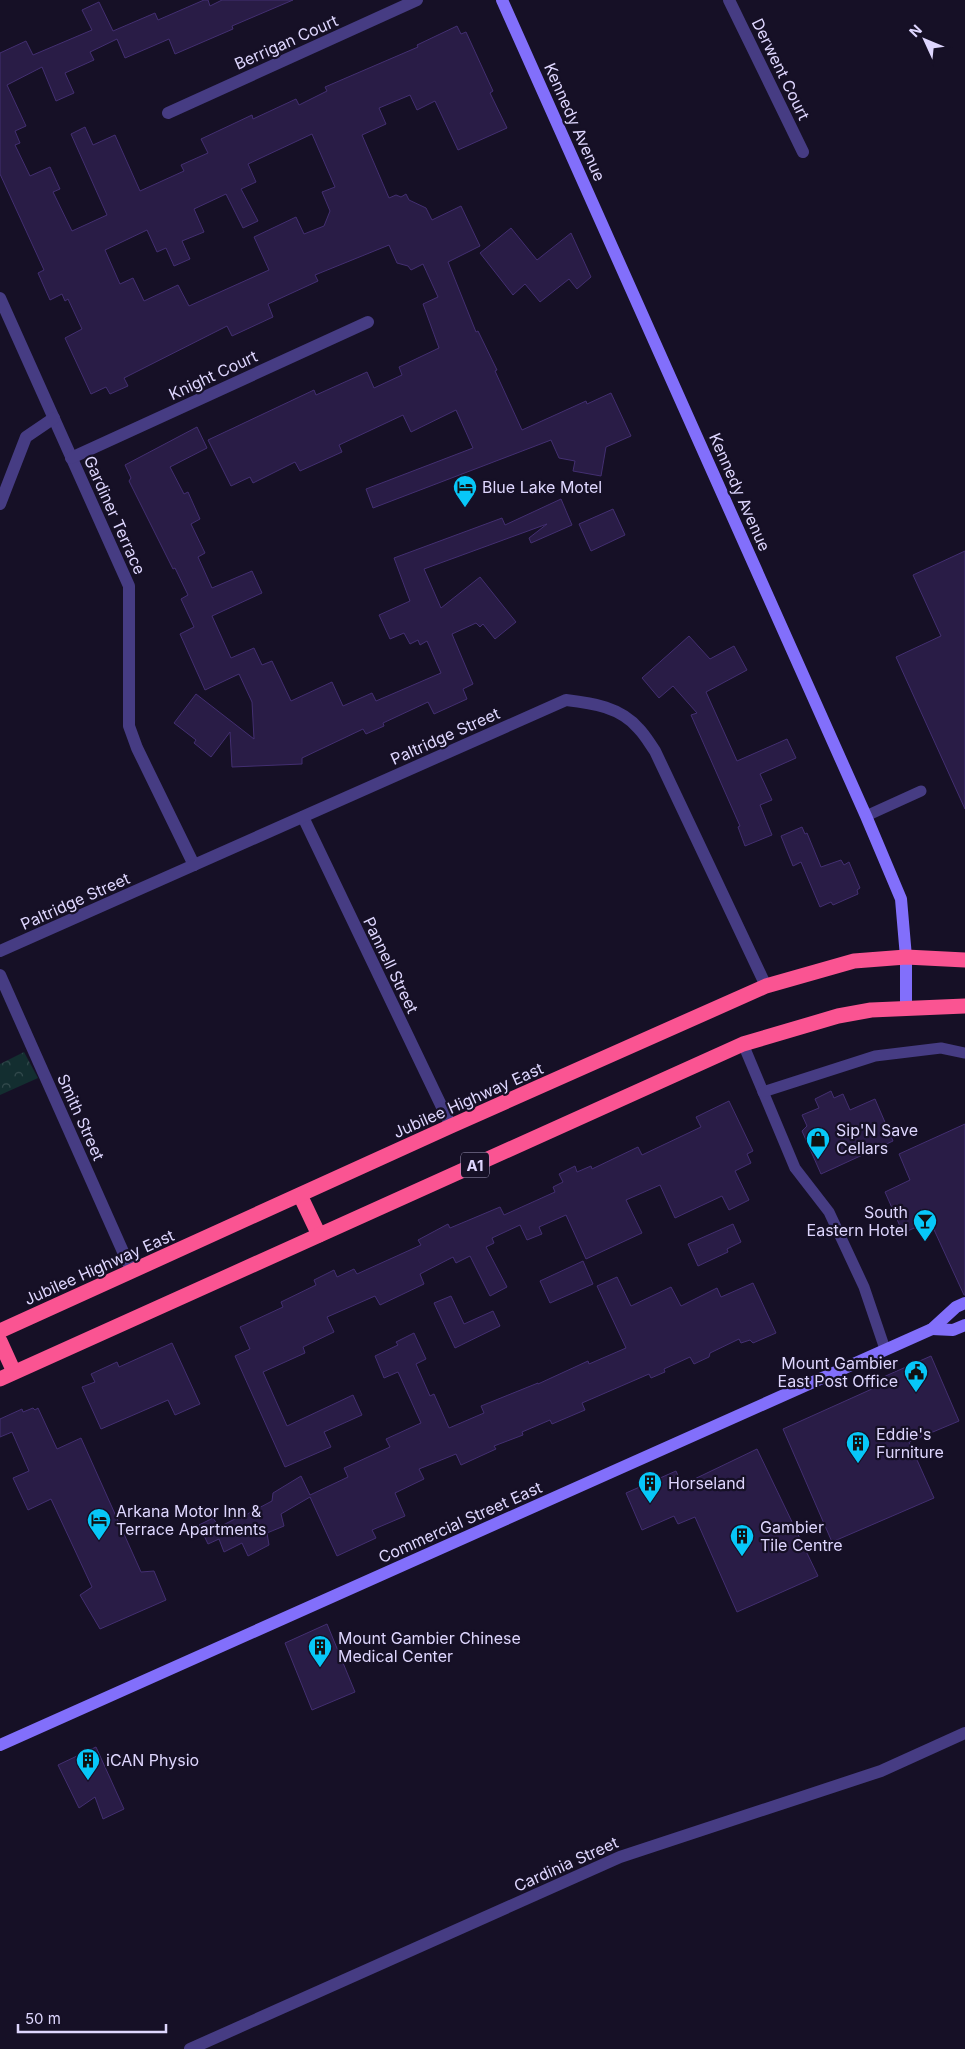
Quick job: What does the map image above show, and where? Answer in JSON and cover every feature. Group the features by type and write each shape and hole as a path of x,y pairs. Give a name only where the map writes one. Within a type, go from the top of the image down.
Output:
{"highway":[{"name":"Jubilee Highway East","path":"0,1331 451,1126 766,986 854,962 906,957 965,960"},
{"name":"A1","path":"0,1379 744,1044 838,1016 871,1010 965,1006"},
{"path":"300,1195 318,1235"},
{"path":"0,1341 14,1372"}],"street":[{"name":"Berrigan Court","path":"168,113 416,0"},
{"name":"Kennedy Avenue","path":"502,0 866,816 901,899 906,957 906,1008"},
{"name":"Derwent Court","path":"729,0 803,152"},
{"name":"Gardiner Terrace","path":"0,298 129,586 130,726 136,748 194,866"},
{"name":"Knight Court","path":"71,458 368,322"},
{"path":"0,504 26,436 54,418"},
{"name":"Paltridge Street","path":"0,952 566,700 590,702 617,710 639,728 655,751 766,986"},
{"name":"Pannell Street","path":"303,817 451,1126"},
{"name":"Smith Street","path":"0,974 132,1272"},
{"name":"Commercial Street East","path":"0,1745 932,1328 956,1307 965,1303"},
{"name":"Commercial Street East","path":"932,1328 953,1330 965,1325"},
{"name":"Cardinia Street","path":"190,2049 620,1857 881,1771 965,1733"}],"lane":[{"path":"866,816 921,791"},
{"path":"744,1044 795,1168 829,1212 864,1287 886,1349"},
{"path":"763,1092 875,1056 941,1048 965,1053"}],"green space":[{"path":"24,1052 38,1078 0,1095 0,1064"}],"building":[{"path":"204,0 208,0 210,6 222,0 293,0 232,26 233,29 175,54 169,39 125,58 117,39 90,52 94,60 65,73 74,93 56,101 42,67 7,85 26,126 15,131 20,143 15,145 30,176 50,167 60,189 53,192 72,231 107,215 71,134 85,127 93,145 115,135 140,191 184,171 181,165 208,153 201,139 252,115 253,119 296,99 299,105 327,91 325,87 418,47 417,45 457,26 461,34 466,32 493,91 490,93 507,128 458,150 435,101 417,110 410,95 379,108 386,124 362,135 389,198 396,195 401,197 406,194 409,200 426,208 432,220 461,206 480,246 448,262 476,332 478,331 497,370 495,371 522,430 586,401 587,404 611,393 631,436 606,447 601,476 573,471 575,461 559,458 551,440 373,508 366,489 473,448 456,410 411,432 403,415 339,445 342,452 300,471 295,462 253,483 250,477 231,486 208,440 314,390 316,395 367,372 374,388 402,375 399,367 439,348 423,304 438,297 423,264 411,270 408,266 397,263 389,245 315,275 318,281 268,304 273,317 232,336 227,326 124,378 128,386 110,394 106,387 91,394 65,338 82,329 68,299 65,301 62,294 50,300 38,273 44,270 0,174 0,53 26,41 33,55 92,30 82,10 99,2 113,31 155,13 158,20","holes":["312,134 335,187 322,192 330,211 324,226 304,234 296,217 254,237 269,270 189,306 178,285 144,301 133,278 120,284 105,250 147,230 157,252 166,248 174,266 190,259 182,241 204,232 194,209 226,194 243,228 258,221 241,189 256,182 248,164"]},
{"path":"511,228 537,260 571,233 591,277 577,289 569,279 540,302 525,284 513,295 480,253"},
{"path":"197,427 207,448 170,467 184,494 188,492 200,519 191,524 205,553 198,557 212,588 252,571 262,593 212,616 231,658 254,648 262,665 272,661 291,701 332,682 343,706 372,693 376,701 441,673 427,641 420,645 418,640 410,644 404,633 390,639 379,615 410,601 394,558 502,518 505,525 561,499 572,525 531,543 529,538 547,524 424,569 441,608 480,577 516,622 495,639 483,624 480,627 476,623 452,634 473,684 463,689 467,699 434,714 428,702 383,723 384,726 366,734 363,729 302,758 302,764 232,767 230,732 211,757 194,743 196,740 174,723 196,694 254,739 252,702 239,674 205,690 180,634 194,627 181,599 188,595 129,481 131,478 125,465"},
{"path":"613,509 625,535 591,551 579,524"},
{"path":"965,551 965,809 896,657 941,636 913,575"},
{"path":"689,636 710,659 734,646 747,670 706,692 737,761 787,739 796,758 760,774 772,800 760,805 772,835 745,846 738,827 740,826 691,715 697,713 673,686 659,698 642,678"},
{"path":"802,827 805,834 807,833 821,867 841,860 844,865 849,862 860,888 857,890 858,894 833,905 831,902 820,907 801,862 793,866 781,836"},
{"path":"831,1091 834,1098 843,1094 850,1110 875,1099 893,1141 821,1174 802,1131 807,1126 802,1115 819,1108 815,1099"},
{"path":"729,1101 753,1151 747,1154 751,1163 735,1171 749,1200 729,1210 722,1196 675,1218 660,1185 626,1200 642,1233 586,1259 566,1215 539,1227 542,1234 527,1240 520,1225 492,1238 494,1243 486,1247 507,1287 490,1296 470,1256 456,1263 453,1257 420,1274 424,1284 380,1305 375,1296 327,1317 334,1332 303,1347 305,1353 263,1372 287,1426 353,1395 362,1415 324,1432 331,1447 285,1467 235,1356 250,1349 240,1327 283,1307 281,1302 316,1285 314,1280 334,1270 337,1277 354,1269 357,1274 421,1245 418,1240 448,1224 450,1228 500,1207 504,1215 555,1192 553,1187 563,1182 559,1174 575,1166 577,1172 591,1166 592,1169 638,1147 642,1155 701,1127 696,1117"},
{"path":"965,1124 964,1295 930,1221 903,1233 885,1192 910,1180 899,1154"},
{"path":"733,1224 741,1242 727,1249 728,1252 698,1266 688,1244"},
{"path":"583,1261 593,1284 550,1303 540,1281"},
{"path":"617,1277 631,1306 671,1287 681,1306 717,1288 721,1297 753,1283 776,1333 753,1343 750,1340 741,1343 739,1339 710,1353 709,1357 694,1364 690,1357 664,1369 665,1372 651,1378 649,1374 582,1403 585,1410 552,1424 550,1420 522,1432 523,1435 494,1446 496,1449 461,1465 456,1454 419,1469 424,1479 395,1493 405,1516 372,1530 376,1538 337,1556 310,1497 281,1514 284,1526 267,1533 269,1545 248,1556 242,1543 224,1552 219,1539 208,1544 199,1525 213,1518 219,1527 238,1519 272,1501 273,1493 301,1476 310,1495 348,1477 344,1468 390,1447 386,1439 421,1423 398,1372 384,1378 375,1356 398,1345 396,1342 414,1333 426,1359 416,1364 430,1396 434,1394 449,1428 484,1413 481,1406 538,1384 588,1361 589,1364 626,1348 597,1286"},
{"path":"451,1296 464,1324 493,1311 500,1326 455,1348 434,1303"},
{"path":"172,1343 200,1404 175,1415 168,1400 101,1429 82,1387 95,1382 91,1374 117,1362 119,1367"},
{"name":"Eddie's Furniture","path":"931,1356 959,1421 909,1442 934,1498 832,1542 783,1429 883,1384 881,1378"},
{"name":"Arkana Motor Inn & Terrace Apartments","path":"33,1408 35,1410 38,1408 57,1449 81,1438 141,1572 154,1571 166,1600 100,1629 80,1595 92,1587 51,1499 28,1510 13,1478 29,1471 12,1432 0,1437 0,1419 22,1409 23,1412"},
{"path":"757,1449 818,1576 737,1612 695,1517 678,1524 674,1516 642,1530 626,1493 676,1471 682,1485"},
{"name":"Mount Gambier Chinese Medical Center","path":"327,1624 355,1692 312,1710 285,1643"},
{"name":"iCAN Physio","path":"96,1747 124,1809 103,1819 95,1797 79,1808 58,1765"}],"place":[{"name":"Blue Lake Motel","path":"465,508"},
{"name":"Sip'N Save Cellars","path":"818,1160"},
{"name":"South Eastern Hotel","path":"925,1242"},
{"name":"Mount Gambier East Post Office","path":"916,1393"},
{"name":"Eddie's Furniture","path":"858,1464"},
{"name":"Horseland","path":"650,1504"},
{"name":"Arkana Motor Inn & Terrace Apartments","path":"99,1541"},
{"name":"Gambier Tile Centre","path":"742,1557"},
{"name":"Mount Gambier Chinese Medical Center","path":"320,1668"},
{"name":"iCAN Physio","path":"88,1781"}]}
